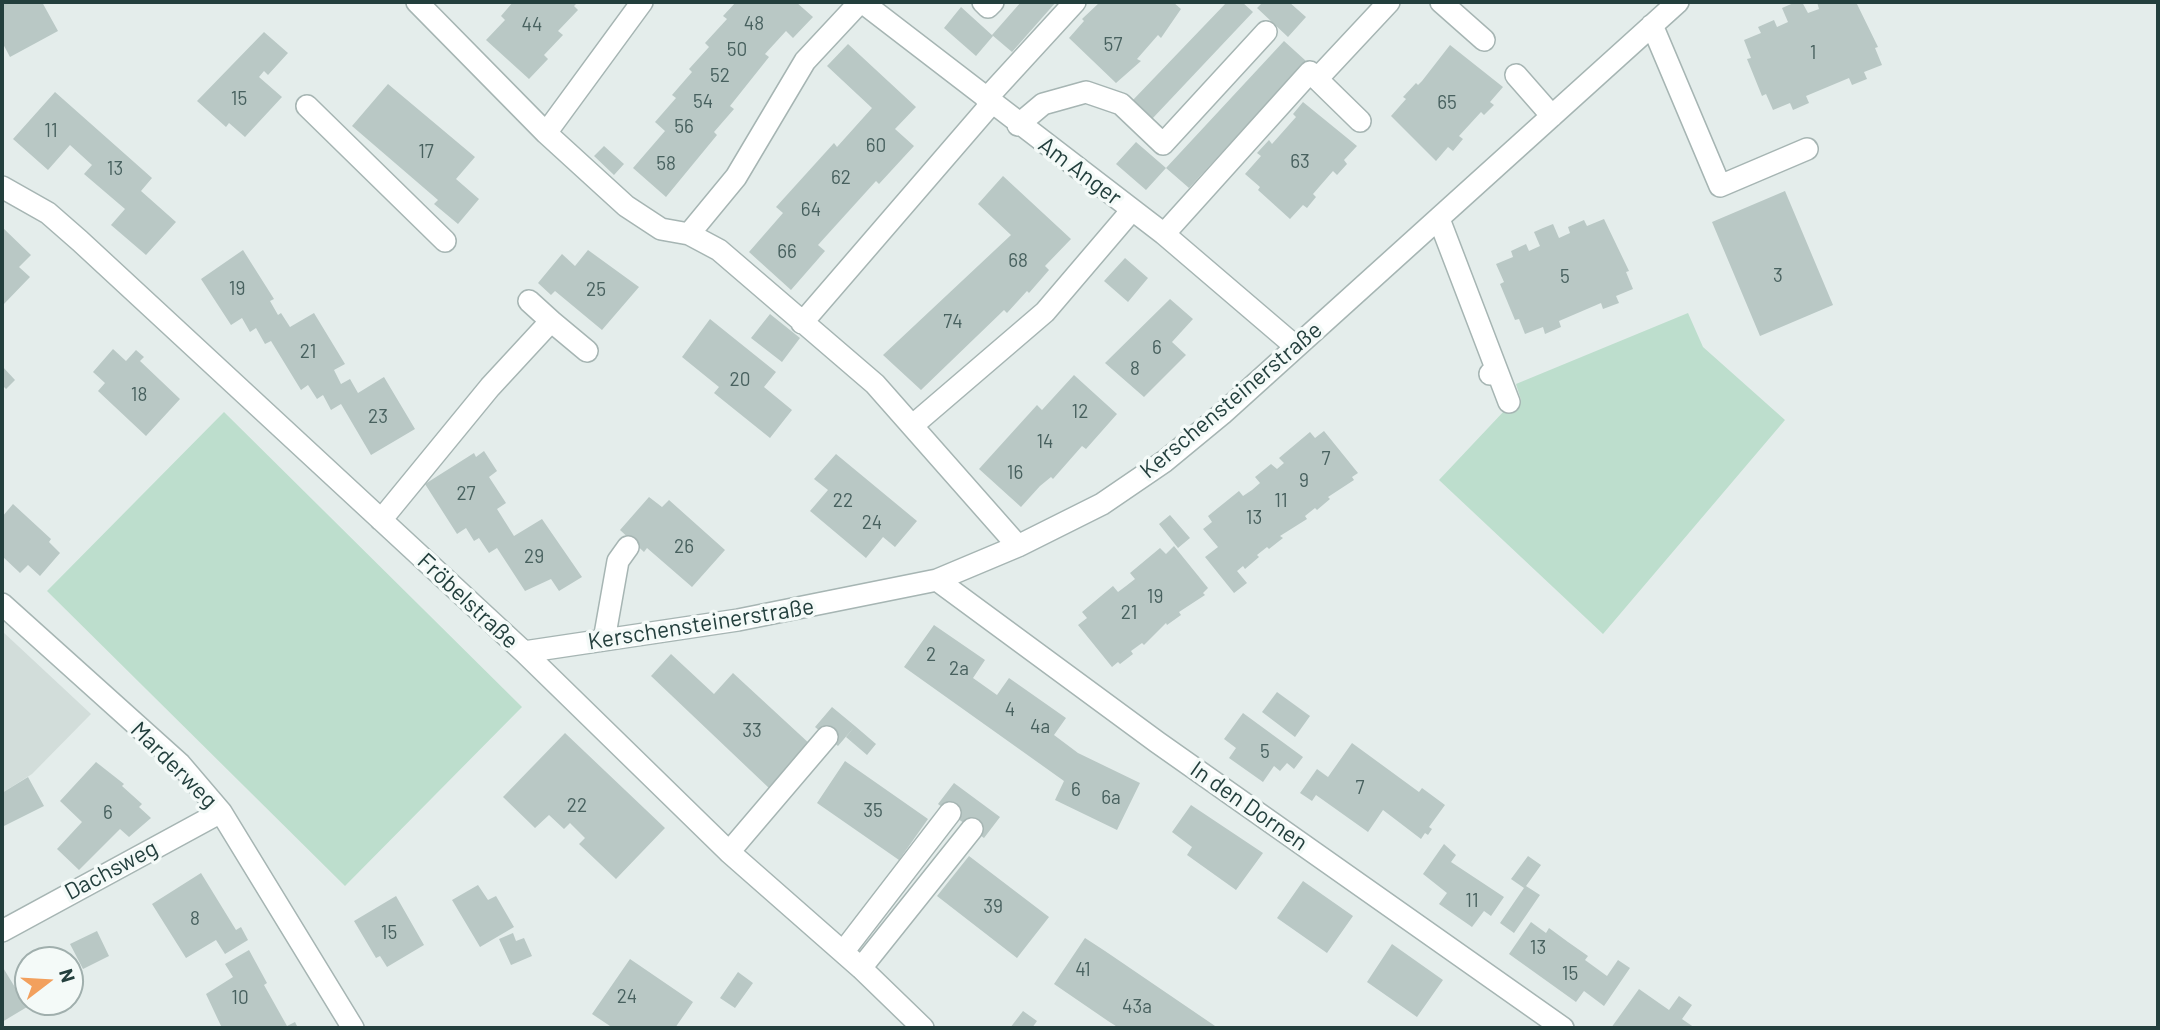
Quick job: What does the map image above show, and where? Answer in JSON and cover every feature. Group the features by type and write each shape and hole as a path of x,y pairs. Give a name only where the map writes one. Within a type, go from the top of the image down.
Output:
{"street":[{"path":"417,2 546,133 625,205 660,229 689,234 719,250 875,384 1018,546"},
{"path":"546,133 642,2"},
{"path":"689,234 736,177 805,61 861,2"},
{"name":"Am Anger","path":"861,2 1018,125 1164,234 1295,346"},
{"path":"982,2 988,7 993,2"},
{"path":"802,323 988,101 1075,2"},
{"path":"1317,79 1389,2"},
{"path":"1441,2 1484,40"},
{"name":"Kerschensteinerstraße","path":"524,652 776,613 937,580 1018,546 1102,504 1165,460 1295,346 1410,236 1439,219 1678,2"},
{"path":"1652,25 1720,186 1807,149"},
{"path":"1018,125 1043,104 1086,92 1121,104 1163,144 1266,32"},
{"path":"1164,234 1310,72 1360,121"},
{"path":"1516,75 1552,116"},
{"path":"307,106 445,241"},
{"name":"Fröbelstraße","path":"2,187 48,213 64,227 524,652 729,852 861,968 923,1028"},
{"path":"912,426 1045,312 1132,210"},
{"path":"1439,219 1460,290 1493,371 1509,402"},
{"path":"529,301 587,351"},
{"path":"381,520 490,387 551,321"},
{"path":"604,640 618,561 628,547"},
{"name":"In den Dornen","path":"937,580 1157,742 1563,1028"},
{"name":"Marderweg","path":"2,604 88,697 180,764 221,812 350,1027"},
{"path":"729,852 827,737"},
{"name":"Dachsweg","path":"2,931 221,812"},
{"path":"843,952 950,813"},
{"path":"861,968 972,829"}],"shaded area":[{"path":"2,631 91,714 32,774 2,793"}],"green space":[{"path":"1688,313 1703,347 1785,420 1603,634 1439,480 1505,410 1521,400 1516,384"},
{"path":"224,412 522,707 345,886 47,591"}],"building":[{"path":"2,2 42,2 58,31 10,57 2,42"},
{"path":"513,2 578,2 574,6 578,10 558,31 563,35 544,55 548,59 529,79 486,40 505,20 501,16"},
{"path":"736,2 796,2 813,17 793,38 786,31 765,54 769,57 730,106 734,109 714,132 717,135 666,197 633,168 665,131 655,122 676,98 672,95 692,72 689,69 709,47 705,43 727,19 723,16"},
{"path":"1021,2 1056,2 1012,52 992,35"},
{"path":"1100,2 1173,2 1181,9 1161,38 1158,35 1137,59 1141,61 1116,83 1069,38 1084,21 1082,19"},
{"path":"1227,2 1242,2 1253,12 1152,119 1132,101"},
{"path":"1263,2 1289,2 1306,17 1288,37 1257,8"},
{"path":"1802,2 1808,13 1819,9 1817,2 1856,2 1878,47 1875,48 1882,65 1864,72 1867,79 1852,85 1849,78 1806,96 1809,103 1793,110 1790,103 1773,110 1766,94 1762,96 1747,59 1751,58 1744,40 1761,33 1758,27 1774,20 1777,27 1788,22 1782,8"},
{"path":"961,7 993,36 976,56 944,28"},
{"path":"264,32 288,53 268,75 264,71 259,77 282,97 245,137 229,123 226,127 197,101"},
{"path":"1284,41 1306,61 1189,188 1166,168"},
{"path":"848,44 916,107 895,129 914,146 879,184 876,181 818,245 825,251 791,290 749,252 783,213 776,207 834,143 837,147 872,108 827,66"},
{"path":"1450,45 1503,87 1490,102 1494,105 1484,115 1481,112 1459,136 1463,139 1453,151 1448,147 1436,161 1391,116 1406,99 1403,97 1416,83 1418,85 1422,81"},
{"path":"388,84 475,157 456,179 479,199 458,224 434,204 438,200 352,126"},
{"path":"55,92 152,178 141,191 176,222 146,255 111,225 125,209 84,174 92,165 70,145 48,170 13,139"},
{"path":"1303,102 1357,146 1344,160 1347,164 1337,175 1333,171 1313,194 1316,197 1307,208 1303,205 1290,219 1258,190 1260,187 1245,174 1261,156 1257,153 1269,140 1272,144 1296,117 1293,114"},
{"path":"1136,142 1166,168 1146,190 1116,164"},
{"path":"604,146 624,164 614,175 594,156"},
{"path":"1003,176 1071,239 1045,266 1049,270 1029,293 1027,291 1007,313 1004,310 921,390 883,355 1011,235 978,204"},
{"path":"1785,191 1833,305 1760,336 1712,222"},
{"path":"1604,219 1629,271 1626,272 1633,289 1616,296 1619,303 1603,309 1601,303 1559,321 1561,327 1545,334 1543,327 1525,334 1519,319 1515,320 1500,284 1504,282 1496,264 1513,257 1511,251 1526,244 1529,251 1540,246 1534,232 1543,228 1553,224 1559,238 1570,233 1568,227 1584,220 1587,226"},
{"path":"2,227 31,255 19,267 30,277 2,306"},
{"path":"243,250 274,299 270,301 278,315 281,313 290,327 314,313 345,364 334,370 341,384 350,379 358,393 384,377 415,429 371,455 341,404 331,410 323,395 317,399 308,385 301,390 271,341 265,344 256,328 250,332 242,318 231,325 201,279"},
{"path":"588,250 639,287 602,330 555,291 551,295 538,283 562,254 575,266"},
{"path":"1125,258 1148,278 1128,302 1104,281"},
{"path":"1170,299 1193,319 1172,342 1186,355 1144,397 1105,363"},
{"path":"770,314 800,338 782,362 751,338"},
{"path":"710,319 776,372 764,387 792,410 770,438 714,393 719,387 682,357"},
{"path":"113,349 126,361 136,350 144,357 140,361 180,399 146,436 98,391 105,383 93,372"},
{"path":"2,366 15,380 6,389 2,385"},
{"path":"1074,375 1117,414 1086,449 1082,446 1053,479 1051,477 1040,486 1021,507 979,469 1037,405 1042,410"},
{"path":"1324,431 1358,473 1352,477 1354,480 1328,497 1330,499 1317,510 1315,508 1305,516 1307,519 1280,536 1283,538 1257,555 1259,557 1245,569 1243,566 1237,571 1247,583 1234,593 1205,557 1218,547 1203,529 1212,522 1208,516 1239,491 1243,496 1252,490 1260,483 1255,477 1271,464 1277,469 1284,463 1279,458 1310,432 1315,438"},
{"path":"484,451 497,471 489,477 506,503 497,509 514,536 542,519 582,577 559,591 551,579 525,591 497,548 489,553 479,538 474,541 466,528 457,534 425,484 474,453 476,457"},
{"path":"836,454 917,521 895,547 883,537 866,558 810,511 828,490 814,479"},
{"path":"649,497 662,507 669,500 725,550 692,587 647,548 644,552 620,530"},
{"path":"13,504 51,539 49,542 60,553 40,576 28,565 20,573 2,556 2,517"},
{"path":"1170,515 1190,538 1178,548 1159,524"},
{"path":"1174,546 1208,588 1203,593 1205,595 1179,612 1181,615 1167,625 1166,623 1144,645 1142,643 1131,651 1133,654 1112,667 1078,625 1087,618 1082,612 1113,586 1118,592 1135,579 1130,573 1160,548 1166,554"},
{"path":"934,625 985,660 973,678 997,695 1009,678 1066,718 1054,735 1078,753 1140,783 1117,830 1055,800 1064,781 904,667"},
{"path":"671,654 714,694 733,673 811,745 770,789 651,676"},
{"path":"1277,692 1310,716 1295,737 1262,712"},
{"path":"832,707 855,726 838,746 815,727"},
{"path":"1243,713 1303,757 1294,769 1287,763 1280,771 1274,766 1263,782 1229,758 1236,748 1224,739"},
{"path":"855,726 876,744 867,755 846,737"},
{"path":"565,733 665,828 616,879 579,844 585,838 570,823 564,829 549,815 535,828 503,797"},
{"path":"1352,743 1419,792 1422,788 1445,805 1429,827 1432,829 1428,835 1425,833 1421,839 1383,810 1368,832 1316,795 1312,801 1300,793 1317,769 1328,777"},
{"path":"845,761 928,819 899,860 817,803"},
{"path":"96,762 124,784 122,786 142,804 139,807 151,818 129,837 120,829 79,870 57,849 82,822 60,801"},
{"path":"28,777 44,806 2,827 2,793"},
{"path":"954,783 1000,817 984,838 938,804"},
{"path":"1191,805 1263,853 1236,890 1187,855 1192,847 1172,832"},
{"path":"1444,844 1456,855 1451,862 1504,897 1491,916 1484,911 1472,927 1439,904 1447,893 1423,874"},
{"path":"969,856 1049,917 1017,958 937,896"},
{"path":"1528,856 1541,865 1526,886 1540,895 1514,933 1500,923 1524,888 1511,879"},
{"path":"201,873 236,930 241,927 248,940 225,954 216,940 186,958 152,904"},
{"path":"1303,881 1353,916 1327,953 1277,918"},
{"path":"478,885 488,900 496,896 514,927 480,947 452,900"},
{"path":"396,896 424,945 387,967 380,956 376,958 354,921"},
{"path":"1531,922 1546,933 1549,928 1588,956 1585,960 1607,976 1618,960 1630,968 1604,1006 1584,991 1576,1002 1509,954"},
{"path":"97,931 109,956 84,968 84,946 70,944"},
{"path":"513,933 516,941 524,938 532,956 511,965 499,939"},
{"path":"1085,938 1218,1028 1119,1028 1108,1021 1054,984"},
{"path":"1392,944 1443,980 1417,1017 1367,982"},
{"path":"249,950 267,983 264,985 287,1026 295,1022 298,1028 222,1028 206,994 233,977 225,964"},
{"path":"630,959 693,1002 675,1028 613,1028 592,1014"},
{"path":"2,966 14,986 14,1015 2,1022"},
{"path":"738,972 753,983 735,1008 720,998"},
{"path":"1639,989 1669,1010 1679,996 1692,1005 1682,1019 1695,1028 1611,1028"},
{"path":"1023,1011 1037,1021 1032,1028 1010,1028"}]}
